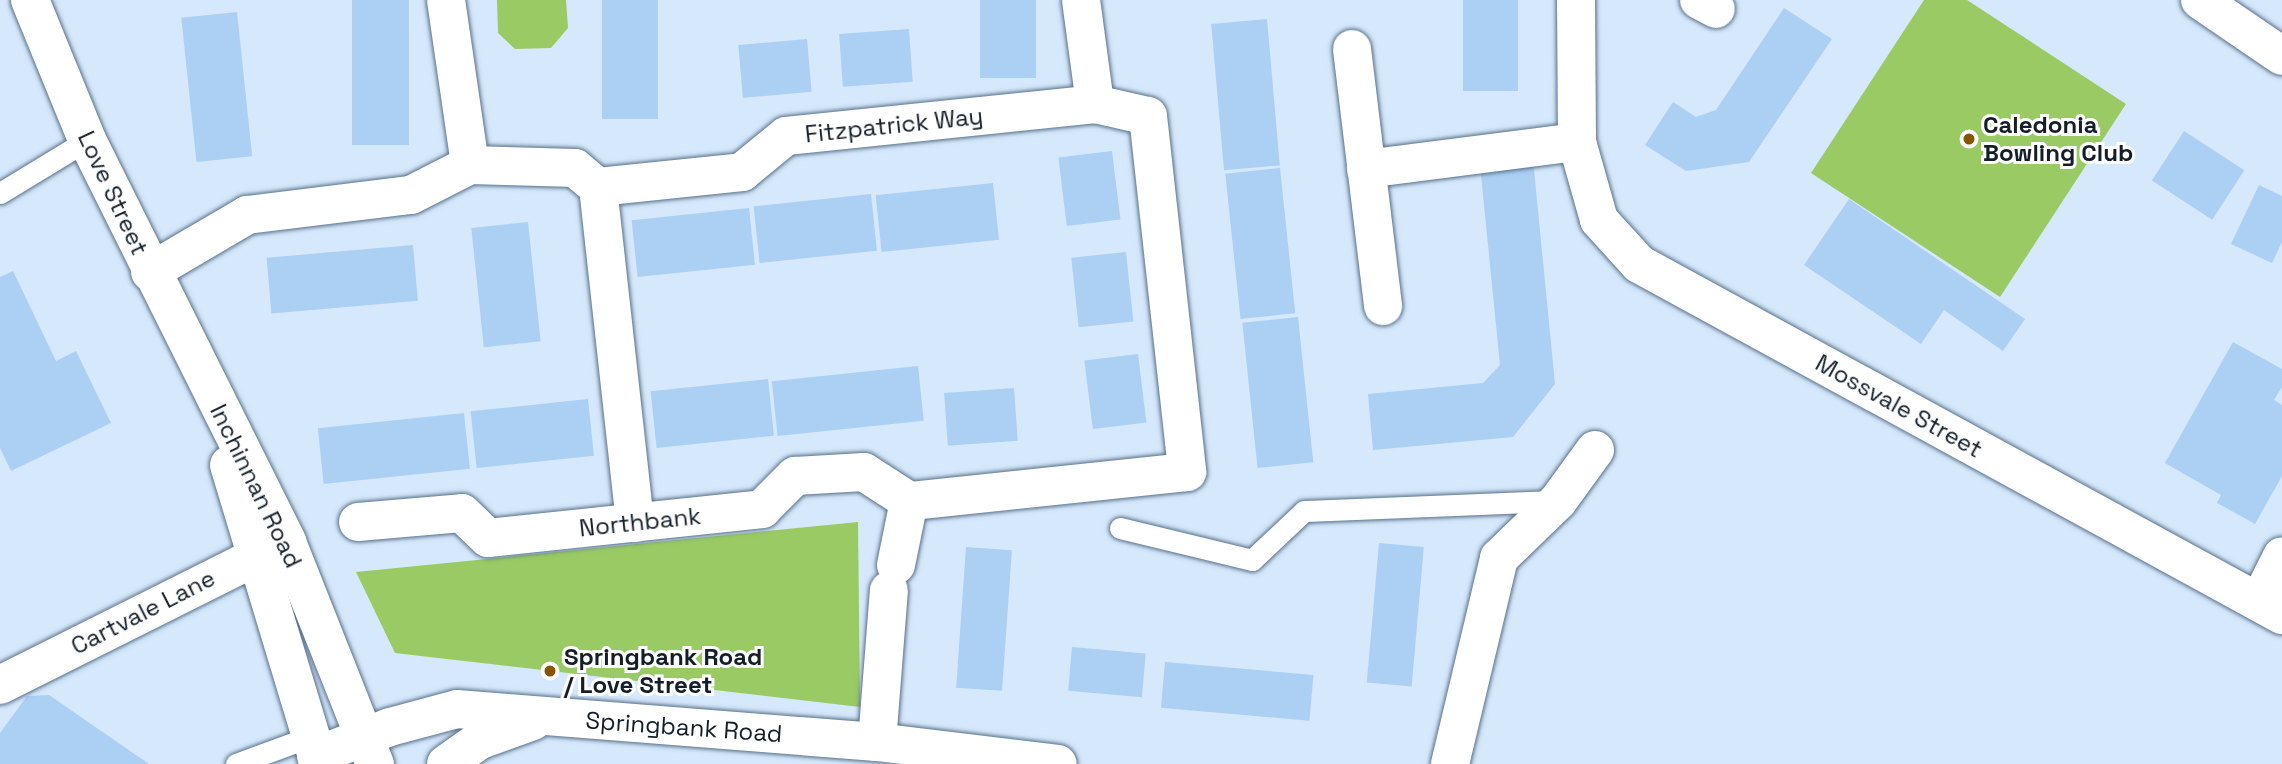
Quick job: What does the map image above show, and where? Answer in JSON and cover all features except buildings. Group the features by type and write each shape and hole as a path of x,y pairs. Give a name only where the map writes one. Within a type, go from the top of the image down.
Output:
{"street":[{"name":"Love Street","path":"30,0 86,140 205,383"},
{"path":"446,0 470,165"},
{"path":"1081,0 1095,104"},
{"name":"Mossvale Street","path":"1576,0 1577,142 1600,220 1639,264 2271,609"},
{"path":"2200,0 2282,56"},
{"path":"1352,49 1383,306"},
{"name":"Fitzpatrick Way","path":"598,187 741,172 786,136 1095,104 1148,116 1187,472 909,501"},
{"path":"1366,169 1577,142"},
{"path":"150,272 247,215 411,195 470,165 575,168 598,187 635,523"},
{"name":"Inchinnan Road","path":"205,383 271,549 370,750"},
{"path":"1450,764 1499,558 1558,501 1595,450"},
{"name":"Northbank","path":"358,522 462,513 488,538 762,509 795,476 864,472 909,501"},
{"path":"877,742 892,578 909,501"},
{"name":"Inchinnan Road","path":"271,549 315,752"},
{"name":"Cartvale Lane","path":"0,685 271,549"},
{"path":"2271,609 2282,556"},
{"name":"Springbank Road","path":"315,752 370,750 457,709 877,742 1058,764"},
{"path":"446,764 480,740 545,716"}],"lane":[{"path":"0,193 86,140"},
{"path":"1119,528 1252,560 1304,511 1558,501"},
{"path":"236,764 315,752"}],"green space":[{"path":"497,0 566,0 568,28 551,48 515,49 498,33"},
{"name":"Caledonia Bowling Club","path":"1924,0 1967,0 2126,104 2000,297 1811,173"},
{"path":"858,522 860,707 395,653 356,572"}],"place":[{"name":"Caledonia Bowling Club","path":"1969,139"},
{"name":"Springbank Road / Love Street","path":"550,671"}]}
